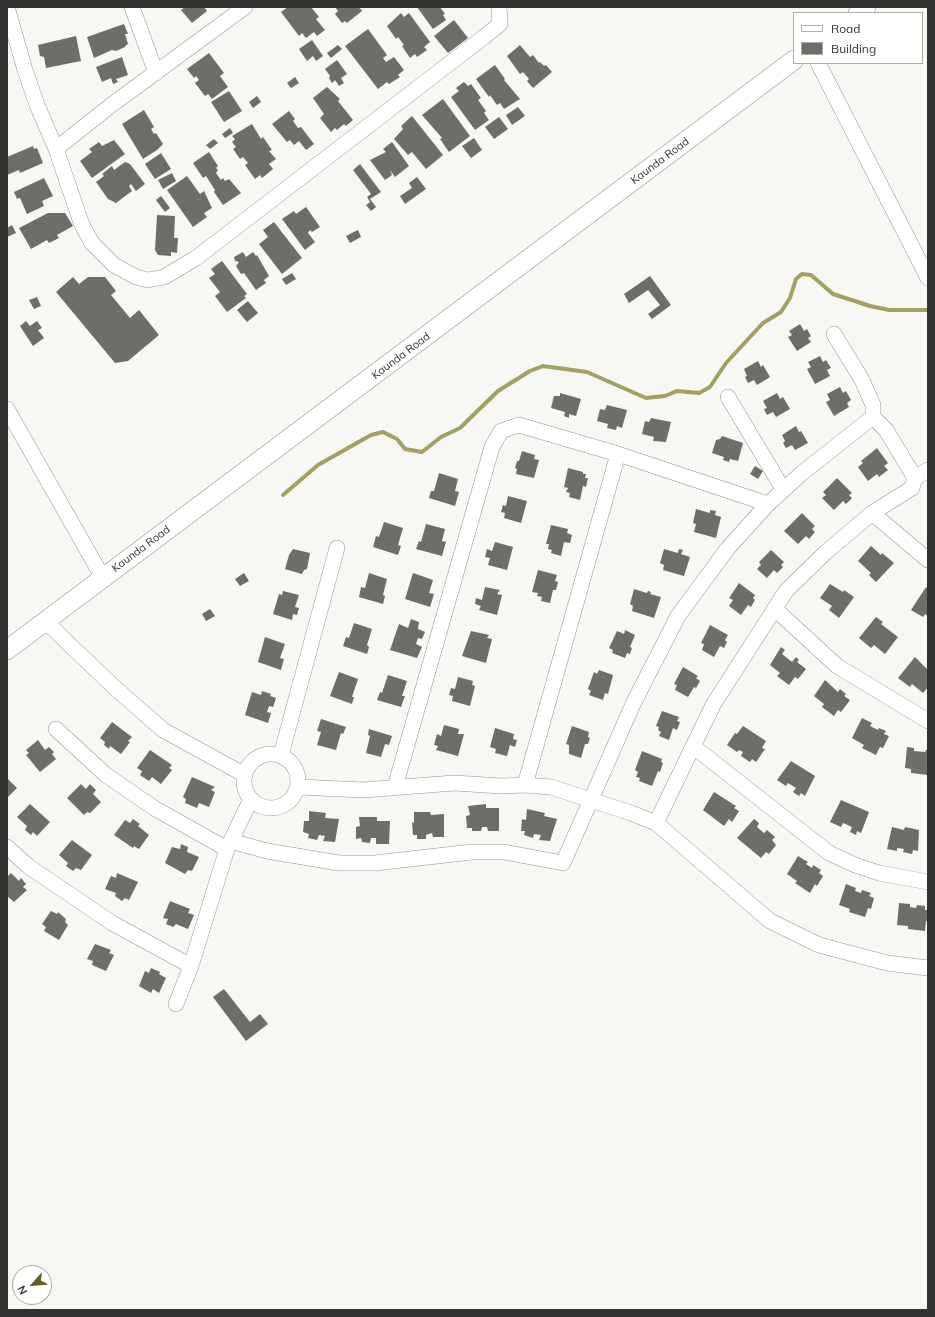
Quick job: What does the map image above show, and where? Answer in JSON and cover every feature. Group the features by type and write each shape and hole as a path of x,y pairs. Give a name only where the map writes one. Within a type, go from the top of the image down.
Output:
{"main road":[{"name":"Kaunda Road","path":"7,650 793,61"}],"street":[{"path":"7,7 25,70 37,105 56,149 82,225 92,243 114,265 136,277 148,280 164,276 196,258 484,37 500,24 499,7"},
{"path":"132,7 156,73"},
{"path":"56,149 245,7"},
{"path":"819,64 928,278"},
{"path":"834,334 862,380 873,405 873,417 886,430 915,478"},
{"path":"728,397 783,489"},
{"path":"7,409 103,578"},
{"path":"56,729 106,775 154,808 229,845 339,863 375,863 472,852 504,852 563,863 634,702 678,616 728,548 768,504 783,489 873,417"},
{"path":"395,786 492,447 501,431 519,425 618,454 768,504"},
{"path":"524,784 618,454"},
{"path":"656,823 713,705 786,591 825,553 872,513 912,488 915,478 928,470"},
{"path":"872,513 928,560"},
{"path":"281,755 336,548"},
{"path":"775,608 837,666 928,721"},
{"path":"45,621 114,687 163,730 245,775"},
{"path":"694,747 829,853 855,865 879,873 928,882"},
{"path":"267,754 281,755 294,767 298,777 298,787 294,797 286,805 276,808 265,808 255,803 251,799 244,785 245,775 249,765 257,758 267,754"},
{"path":"298,787 364,790 395,786 402,788 454,783 501,786 524,784 551,787 656,823 770,921 819,944 888,964 928,968"},
{"path":"176,1004 191,966 229,845 251,799"},
{"path":"7,847 28,866 106,919 191,966"}],"building":[{"path":"185,7 204,7 207,11 192,23 181,10"},
{"path":"288,7 311,7 319,17 316,19 325,30 317,36 314,32 306,38 302,33 299,36 281,12"},
{"path":"335,7 359,7 362,11 347,23 345,21 342,23 335,14 338,11"},
{"path":"417,7 440,7 445,14 443,15 446,20 433,29"},
{"path":"401,13 404,17 409,13 430,42 424,47 427,50 417,57 415,54 410,58 402,46 404,45 398,37 396,39 387,26"},
{"path":"454,20 468,38 448,53 434,36"},
{"path":"124,24 128,34 125,34 128,44 116,51 112,50 94,58 87,37"},
{"path":"368,29 387,55 383,58 386,62 394,57 404,70 398,75 400,77 389,84 387,82 378,89 345,46"},
{"path":"76,36 81,61 46,68 44,57 40,56 38,45"},
{"path":"312,40 323,56 316,61 313,56 307,61 299,49"},
{"path":"338,45 342,49 331,58 327,53"},
{"path":"520,45 530,57 533,55 539,63 540,62 544,66 546,65 552,72 533,88 527,81 529,79 523,72 520,74 507,56"},
{"path":"209,53 224,73 220,76 228,87 212,99 208,94 205,96 195,83 199,80 196,76 194,78 187,69"},
{"path":"122,57 128,75 116,79 118,82 113,84 111,78 102,82 96,67"},
{"path":"337,60 347,74 341,78 344,83 339,86 335,80 332,83 329,78 330,76 325,69"},
{"path":"495,65 505,79 504,80 520,99 504,109 500,103 497,105 490,95 489,97 476,79"},
{"path":"295,77 299,83 291,88 287,83"},
{"path":"464,82 468,86 471,84 481,98 478,100 486,111 484,113 489,120 475,130 451,97 459,91 456,88"},
{"path":"327,87 340,99 338,101 353,120 346,126 344,124 337,130 335,128 331,132 320,118 324,114 313,98"},
{"path":"229,91 242,111 224,122 211,102"},
{"path":"257,96 261,102 253,108 249,102"},
{"path":"443,99 470,136 449,152 440,139 442,138 422,115"},
{"path":"518,107 525,116 512,125 506,115"},
{"path":"144,110 154,127 151,129 154,134 156,133 163,144 143,159 122,124"},
{"path":"289,111 295,119 293,121 298,128 301,127 314,144 306,150 299,141 294,145 290,140 287,142 272,124"},
{"path":"412,116 443,155 426,169 412,152 408,155 394,139 403,129 401,126"},
{"path":"499,117 508,129 494,139 485,127"},
{"path":"252,124 261,139 263,137 272,150 269,151 276,159 269,164 273,169 262,178 260,175 255,179 245,165 248,163 243,157 240,159 233,149 236,147 232,142 235,139 232,136"},
{"path":"230,128 233,133 225,138 222,134"},
{"path":"474,138 482,150 471,158 462,146"},
{"path":"214,139 218,143 210,149 206,145"},
{"path":"114,140 125,154 92,178 80,161 92,152 89,149 99,142 102,146"},
{"path":"392,142 409,166 395,177 390,170 392,175 385,180 370,160 386,152 383,149"},
{"path":"33,146 34,149 37,148 43,163 20,173 19,170 7,175 7,157"},
{"path":"209,152 218,166 216,168 218,170 216,173 221,180 223,178 225,181 229,179 241,193 223,205 206,176 203,178 193,163"},
{"path":"161,153 171,169 155,179 145,164"},
{"path":"125,162 130,164 145,184 136,191 131,184 129,186 132,191 116,203 108,199 96,182 104,176 102,174 112,166 114,170"},
{"path":"360,164 381,192 370,199 376,207 371,211 366,205 370,202 367,197 371,194 353,170"},
{"path":"172,173 176,181 163,189 158,180"},
{"path":"187,176 200,194 204,191 212,208 204,213 207,217 193,227 167,190"},
{"path":"417,177 426,189 405,204 400,196 412,188 409,183"},
{"path":"44,178 53,196 42,201 44,206 27,214 20,198 17,199 14,192"},
{"path":"161,196 170,208 165,212 156,200"},
{"path":"306,207 320,227 312,232 310,230 308,233 315,242 305,250 282,219 294,211 296,214"},
{"path":"48,213 65,213 73,226 57,235 59,238 49,243 47,240 31,249 19,228"},
{"path":"157,215 175,216 174,238 178,238 177,253 171,252 171,256 158,255 155,250"},
{"path":"274,222 302,258 282,274 259,244 268,237 263,230"},
{"path":"12,225 16,233 7,237 7,228"},
{"path":"358,230 361,237 350,243 346,236"},
{"path":"243,252 246,257 253,252 256,256 257,255 269,276 264,280 266,283 256,290 244,273 241,274 236,266 239,262 235,261 234,257"},
{"path":"222,261 247,294 244,296 246,298 227,312 215,296 220,292 209,278 215,274 211,269"},
{"path":"292,273 296,279 286,285 282,279"},
{"path":"650,276 671,305 652,319 648,314 660,305 648,290 629,303 624,294"},
{"path":"73,277 79,284 88,277 105,277 116,291 111,295 130,318 139,310 159,335 128,361 115,363 56,292"},
{"path":"37,297 41,306 34,309 29,300"},
{"path":"248,301 258,313 247,322 237,310"},
{"path":"26,321 30,326 37,321 42,328 38,330 44,338 33,346 20,326"},
{"path":"800,324 804,331 807,329 811,336 808,338 811,342 797,351 788,337 792,335 789,331"},
{"path":"820,356 823,362 826,360 831,368 827,370 830,376 815,384 807,369 811,367 808,362"},
{"path":"758,361 761,367 763,365 770,377 757,385 754,380 748,383 745,377 747,376 744,369"},
{"path":"840,387 843,393 846,391 851,400 847,403 849,407 834,416 826,402 830,400 827,394"},
{"path":"560,393 581,399 576,416 569,414 569,418 564,416 565,412 551,408 554,396 560,396"},
{"path":"777,393 780,399 783,397 790,409 776,417 773,412 767,415 764,409 767,408 763,401"},
{"path":"607,405 627,410 622,428 617,426 616,430 607,428 608,424 597,421 600,409 605,410"},
{"path":"651,418 671,422 666,442 653,441 654,437 642,434 645,421 649,422"},
{"path":"796,426 799,432 801,431 808,443 795,450 792,445 786,448 783,443 785,441 782,435"},
{"path":"722,436 743,443 738,461 730,459 729,462 723,460 724,457 712,453 716,440 720,439"},
{"path":"877,448 888,463 884,466 888,470 879,477 877,474 868,481 858,467 863,463 861,461"},
{"path":"522,451 535,455 534,459 539,460 534,478 516,474 517,469 515,468"},
{"path":"755,466 763,471 758,479 750,474"},
{"path":"568,468 583,472 583,474 586,474 585,478 588,478 586,487 583,486 580,500 569,497 570,493 566,492 568,488 564,487"},
{"path":"439,473 458,479 455,491 459,492 455,506 429,498 431,491 434,491"},
{"path":"837,478 852,493 849,495 852,498 846,504 843,501 834,510 822,498 826,495 823,492"},
{"path":"508,496 527,501 521,523 504,518 505,513 501,512 503,505 506,506"},
{"path":"696,509 710,513 710,510 716,511 715,515 721,517 716,538 694,532 696,524 693,523"},
{"path":"802,513 815,526 812,529 815,532 809,539 806,536 798,544 784,531"},
{"path":"384,522 403,528 398,545 401,546 398,555 373,547 376,536 379,537"},
{"path":"426,524 445,529 442,541 446,542 442,556 416,549 419,541 421,542"},
{"path":"551,525 568,529 567,533 572,535 570,543 564,542 561,556 551,553 552,550 548,549 549,544 546,544"},
{"path":"495,542 513,547 507,570 488,565 490,558 485,557 487,549 492,551"},
{"path":"871,546 881,555 882,553 894,563 876,582 869,575 871,573 858,561"},
{"path":"293,549 310,553 307,569 304,570 302,574 285,569 289,555"},
{"path":"664,549 678,553 679,549 683,550 681,554 690,557 684,576 663,570 664,565 660,563"},
{"path":"771,550 784,562 781,565 783,567 777,573 774,570 767,578 757,569 761,565 759,562"},
{"path":"538,570 557,575 555,581 558,582 556,590 553,590 550,603 541,601 542,597 537,596 538,593 532,592"},
{"path":"244,573 249,581 240,586 235,579"},
{"path":"369,573 387,579 383,595 385,596 383,604 359,597 361,587 365,588"},
{"path":"413,573 433,580 429,593 434,594 430,607 405,599"},
{"path":"739,583 755,595 753,598 755,600 751,607 748,605 741,615 729,606 733,600 729,598"},
{"path":"830,584 843,592 844,590 854,597 839,618 829,610 832,606 820,598"},
{"path":"485,587 500,590 497,594 502,595 497,615 479,610 481,606 475,604 476,598 482,600"},
{"path":"926,587 928,589 928,616 925,614 923,617 911,610"},
{"path":"634,589 647,593 648,591 651,592 650,594 661,597 654,618 632,611 633,606 630,604"},
{"path":"283,591 299,595 295,607 299,608 297,615 293,614 292,620 273,614 279,594 282,595"},
{"path":"210,609 215,616 206,621 202,614"},
{"path":"876,617 883,622 881,624 898,637 885,654 874,645 871,648 859,638"},
{"path":"411,619 419,622 418,629 425,632 422,639 418,638 416,644 422,647 417,658 390,650 399,624 408,628"},
{"path":"354,623 372,629 367,645 369,647 367,654 343,646 346,637 349,638"},
{"path":"710,625 728,635 725,640 727,642 724,648 720,646 714,657 702,650 704,644 701,643"},
{"path":"625,630 635,635 630,647 632,648 630,654 627,653 625,658 612,653 613,650 609,648 617,631 624,634"},
{"path":"471,631 489,635 487,638 492,639 486,663 462,656"},
{"path":"265,637 285,644 280,658 284,659 281,670 258,662"},
{"path":"781,647 785,650 782,654 792,662 796,657 799,660 797,662 806,669 798,679 795,677 789,685 777,676 780,673 770,665"},
{"path":"915,657 928,670 928,687 923,693 912,684 910,687 898,678"},
{"path":"683,667 698,676 696,678 700,681 688,697 675,690 677,685 674,684"},
{"path":"599,670 613,675 608,694 605,693 603,700 589,695 591,691 588,689 594,672 597,674"},
{"path":"339,672 358,679 352,697 354,697 352,704 330,696"},
{"path":"388,675 407,681 402,696 405,696 401,707 377,700 380,692 382,693"},
{"path":"458,677 473,681 472,685 475,686 470,706 452,701 453,696 449,695 451,688 455,689"},
{"path":"825,680 838,692 840,689 846,694 844,696 850,700 841,712 838,710 834,716 822,707 824,704 814,696"},
{"path":"262,691 271,694 270,696 276,698 273,707 269,706 267,712 271,713 268,723 245,715 252,692 261,695"},
{"path":"662,711 679,717 677,721 680,722 677,730 673,728 669,740 659,736 661,732 658,730 659,727 656,726"},
{"path":"862,718 872,723 870,726 878,730 879,728 886,731 884,734 889,736 883,748 880,747 876,755 862,748 864,745 852,738"},
{"path":"321,719 346,727 343,734 341,733 336,750 317,745 321,732 317,731"},
{"path":"112,722 132,737 121,754 110,746 109,749 104,745 105,742 100,738"},
{"path":"444,725 459,729 458,734 464,734 458,756 436,750 438,746 434,745 437,734 441,736"},
{"path":"572,726 589,732 588,737 590,738 588,744 585,744 581,758 569,754 569,745 566,744"},
{"path":"743,726 766,741 762,748 765,749 756,762 752,759 750,762 741,756 743,752 739,750 737,752 727,745 735,733 737,734"},
{"path":"495,728 514,734 513,739 517,740 515,747 510,745 507,756 495,753 496,749 490,747"},
{"path":"369,729 392,736 389,745 385,744 381,757 366,753 370,736 368,735"},
{"path":"38,740 45,750 49,747 54,752 52,754 56,759 40,772 26,755 29,753 26,750"},
{"path":"907,747 914,748 914,751 925,752 928,750 928,775 911,773 911,769 905,768"},
{"path":"150,750 172,765 169,768 172,770 161,784 152,777 149,781 140,775 142,771 137,768"},
{"path":"642,751 662,759 661,762 663,763 660,772 658,771 652,786 639,781 640,778 636,777 638,772 635,770"},
{"path":"791,761 815,776 805,796 801,793 799,796 793,792 796,788 788,783 786,786 777,780"},
{"path":"192,777 215,787 211,790 215,792 209,807 199,803 197,808 185,803 186,799 183,797"},
{"path":"7,778 17,788 7,798"},
{"path":"81,784 86,789 90,784 96,790 93,794 101,802 90,813 87,812 84,815 67,798"},
{"path":"714,792 736,806 734,808 739,811 732,822 729,819 724,826 703,810"},
{"path":"841,800 869,812 861,833 857,831 856,835 850,832 852,827 843,823 841,827 830,822"},
{"path":"30,804 50,822 37,836 33,832 31,835 25,830 27,826 17,817"},
{"path":"486,804 486,808 499,808 499,831 488,831 487,827 482,827 481,831 472,831 472,828 467,828 466,816 470,815 468,806"},
{"path":"527,809 545,813 544,816 557,819 550,841 539,840 541,835 534,834 533,838 524,835 525,831 521,831 522,819 526,820"},
{"path":"309,811 326,813 325,818 339,819 335,842 323,841 325,836 319,835 317,840 308,838 309,834 303,832 304,821 309,821"},
{"path":"414,812 430,812 431,815 444,814 444,837 433,837 432,833 426,835 426,839 417,839 417,835 413,835 412,822 414,823"},
{"path":"359,817 377,817 377,821 390,821 389,844 376,844 376,838 371,838 370,843 362,842 361,838 356,839 356,827 360,826"},
{"path":"133,819 140,824 138,826 149,835 139,849 134,846 133,848 114,835 125,820 130,823"},
{"path":"754,819 759,823 757,827 764,833 767,830 775,837 772,840 776,845 769,854 766,852 761,858 737,838"},
{"path":"892,827 904,830 905,827 919,830 918,851 913,850 912,854 903,852 904,849 897,848 897,851 887,849"},
{"path":"72,840 92,855 81,870 76,868 73,871 66,866 68,863 59,855"},
{"path":"181,844 188,847 187,852 199,857 192,871 188,870 185,874 165,863 172,847 180,849"},
{"path":"798,856 808,862 806,864 812,868 813,865 821,870 819,873 823,876 817,886 815,884 810,893 795,883 797,881 787,874"},
{"path":"11,873 19,881 21,878 26,884 23,887 27,890 14,902 7,896 7,877"},
{"path":"117,873 138,882 129,900 125,898 122,901 115,896 116,893 105,889 111,876 116,878"},
{"path":"846,884 856,888 855,891 861,893 862,890 871,893 869,896 874,898 871,909 868,908 865,917 849,912 850,909 839,905"},
{"path":"170,901 190,909 188,913 194,915 188,929 176,924 173,927 166,924 168,919 163,918"},
{"path":"899,903 910,904 910,907 916,908 917,905 925,906 925,910 928,910 928,921 926,921 925,931 908,929 908,926 897,925"},
{"path":"51,911 57,914 58,912 66,919 65,922 68,925 59,940 44,931 46,927 42,924"},
{"path":"95,944 111,950 109,953 114,955 106,971 92,965 93,961 87,959"},
{"path":"151,968 160,972 159,974 166,978 159,993 153,989 151,993 139,986 145,971 149,973"},
{"path":"224,989 250,1022 260,1014 268,1024 246,1041 213,997"}],"waterway":[{"path":"283,495 318,465 371,435 383,432 397,439 405,449 422,452 441,437 460,428 498,391 530,371 543,366 587,372 646,398 665,396 677,391 699,393 710,387 726,363 763,323 781,312 790,298 796,279 802,274 811,275 833,294 870,306 889,310 928,310"}]}
